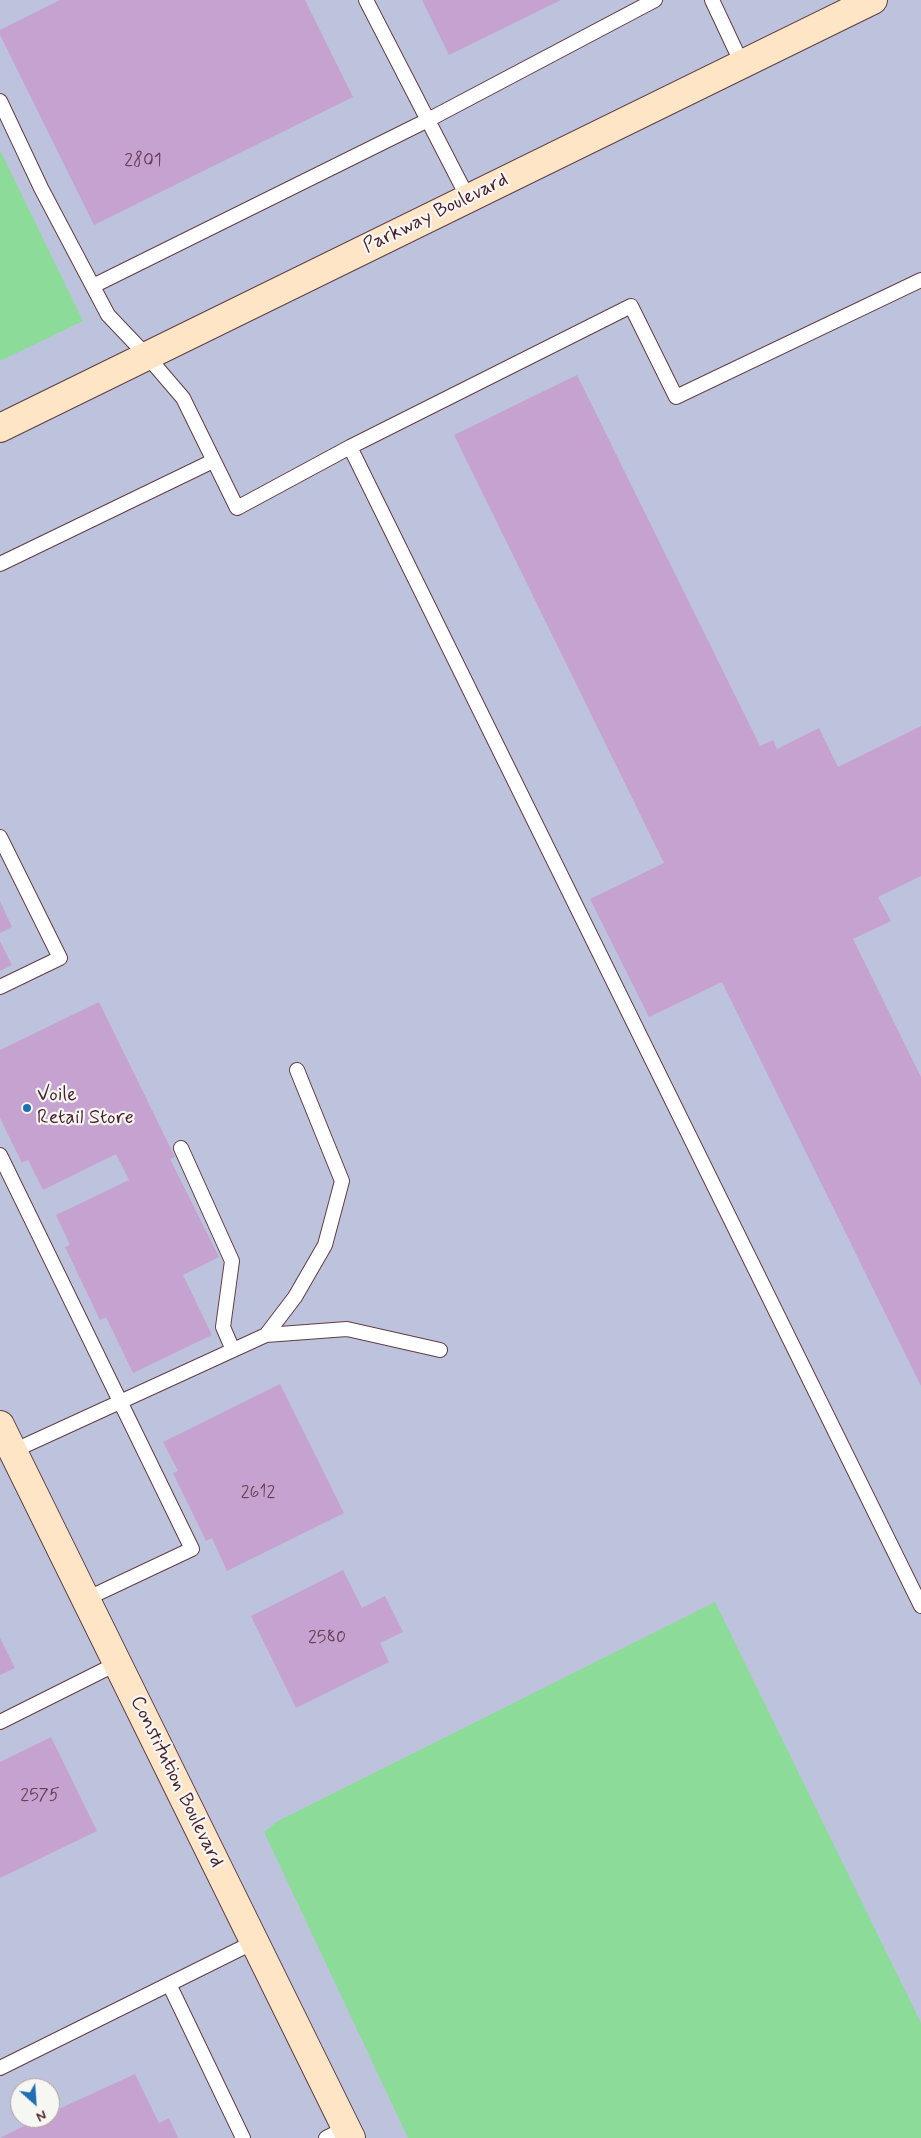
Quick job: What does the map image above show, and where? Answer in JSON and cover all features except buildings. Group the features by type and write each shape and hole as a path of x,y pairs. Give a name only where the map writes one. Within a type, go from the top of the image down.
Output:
{"street":[{"name":"Parkway Boulevard","path":"0,428 872,0"},
{"name":"Constitution Boulevard","path":"0,1425 254,1942 341,2135"}],"lane":[{"path":"366,0 468,198"},
{"path":"93,286 428,120 655,0"},
{"path":"712,0 742,64"},
{"path":"0,101 41,188 108,315 148,356 183,398 237,508 350,447 631,306 676,397 921,280"},
{"path":"350,447 921,1606"},
{"path":"0,564 213,461"},
{"path":"0,837 60,958 0,987"},
{"path":"266,1335 295,1297 325,1246 342,1181 297,1070"},
{"path":"180,1148 232,1261 224,1326 233,1350"},
{"path":"0,1155 192,1549 86,1599"},
{"path":"13,1451 266,1335 347,1329 440,1350"},
{"path":"0,1722 118,1664"},
{"path":"0,2068 254,1942"},
{"path":"169,1984 243,2138"}],"shaded area":[{"path":"0,0 921,0 921,2138 0,2138"}],"green space":[{"path":"0,150 83,321 0,361"},
{"path":"715,1602 921,2023 921,2138 408,2138 264,1832 278,1821"}],"place":[{"name":"Voile Retail Store","path":"27,1108"}]}
